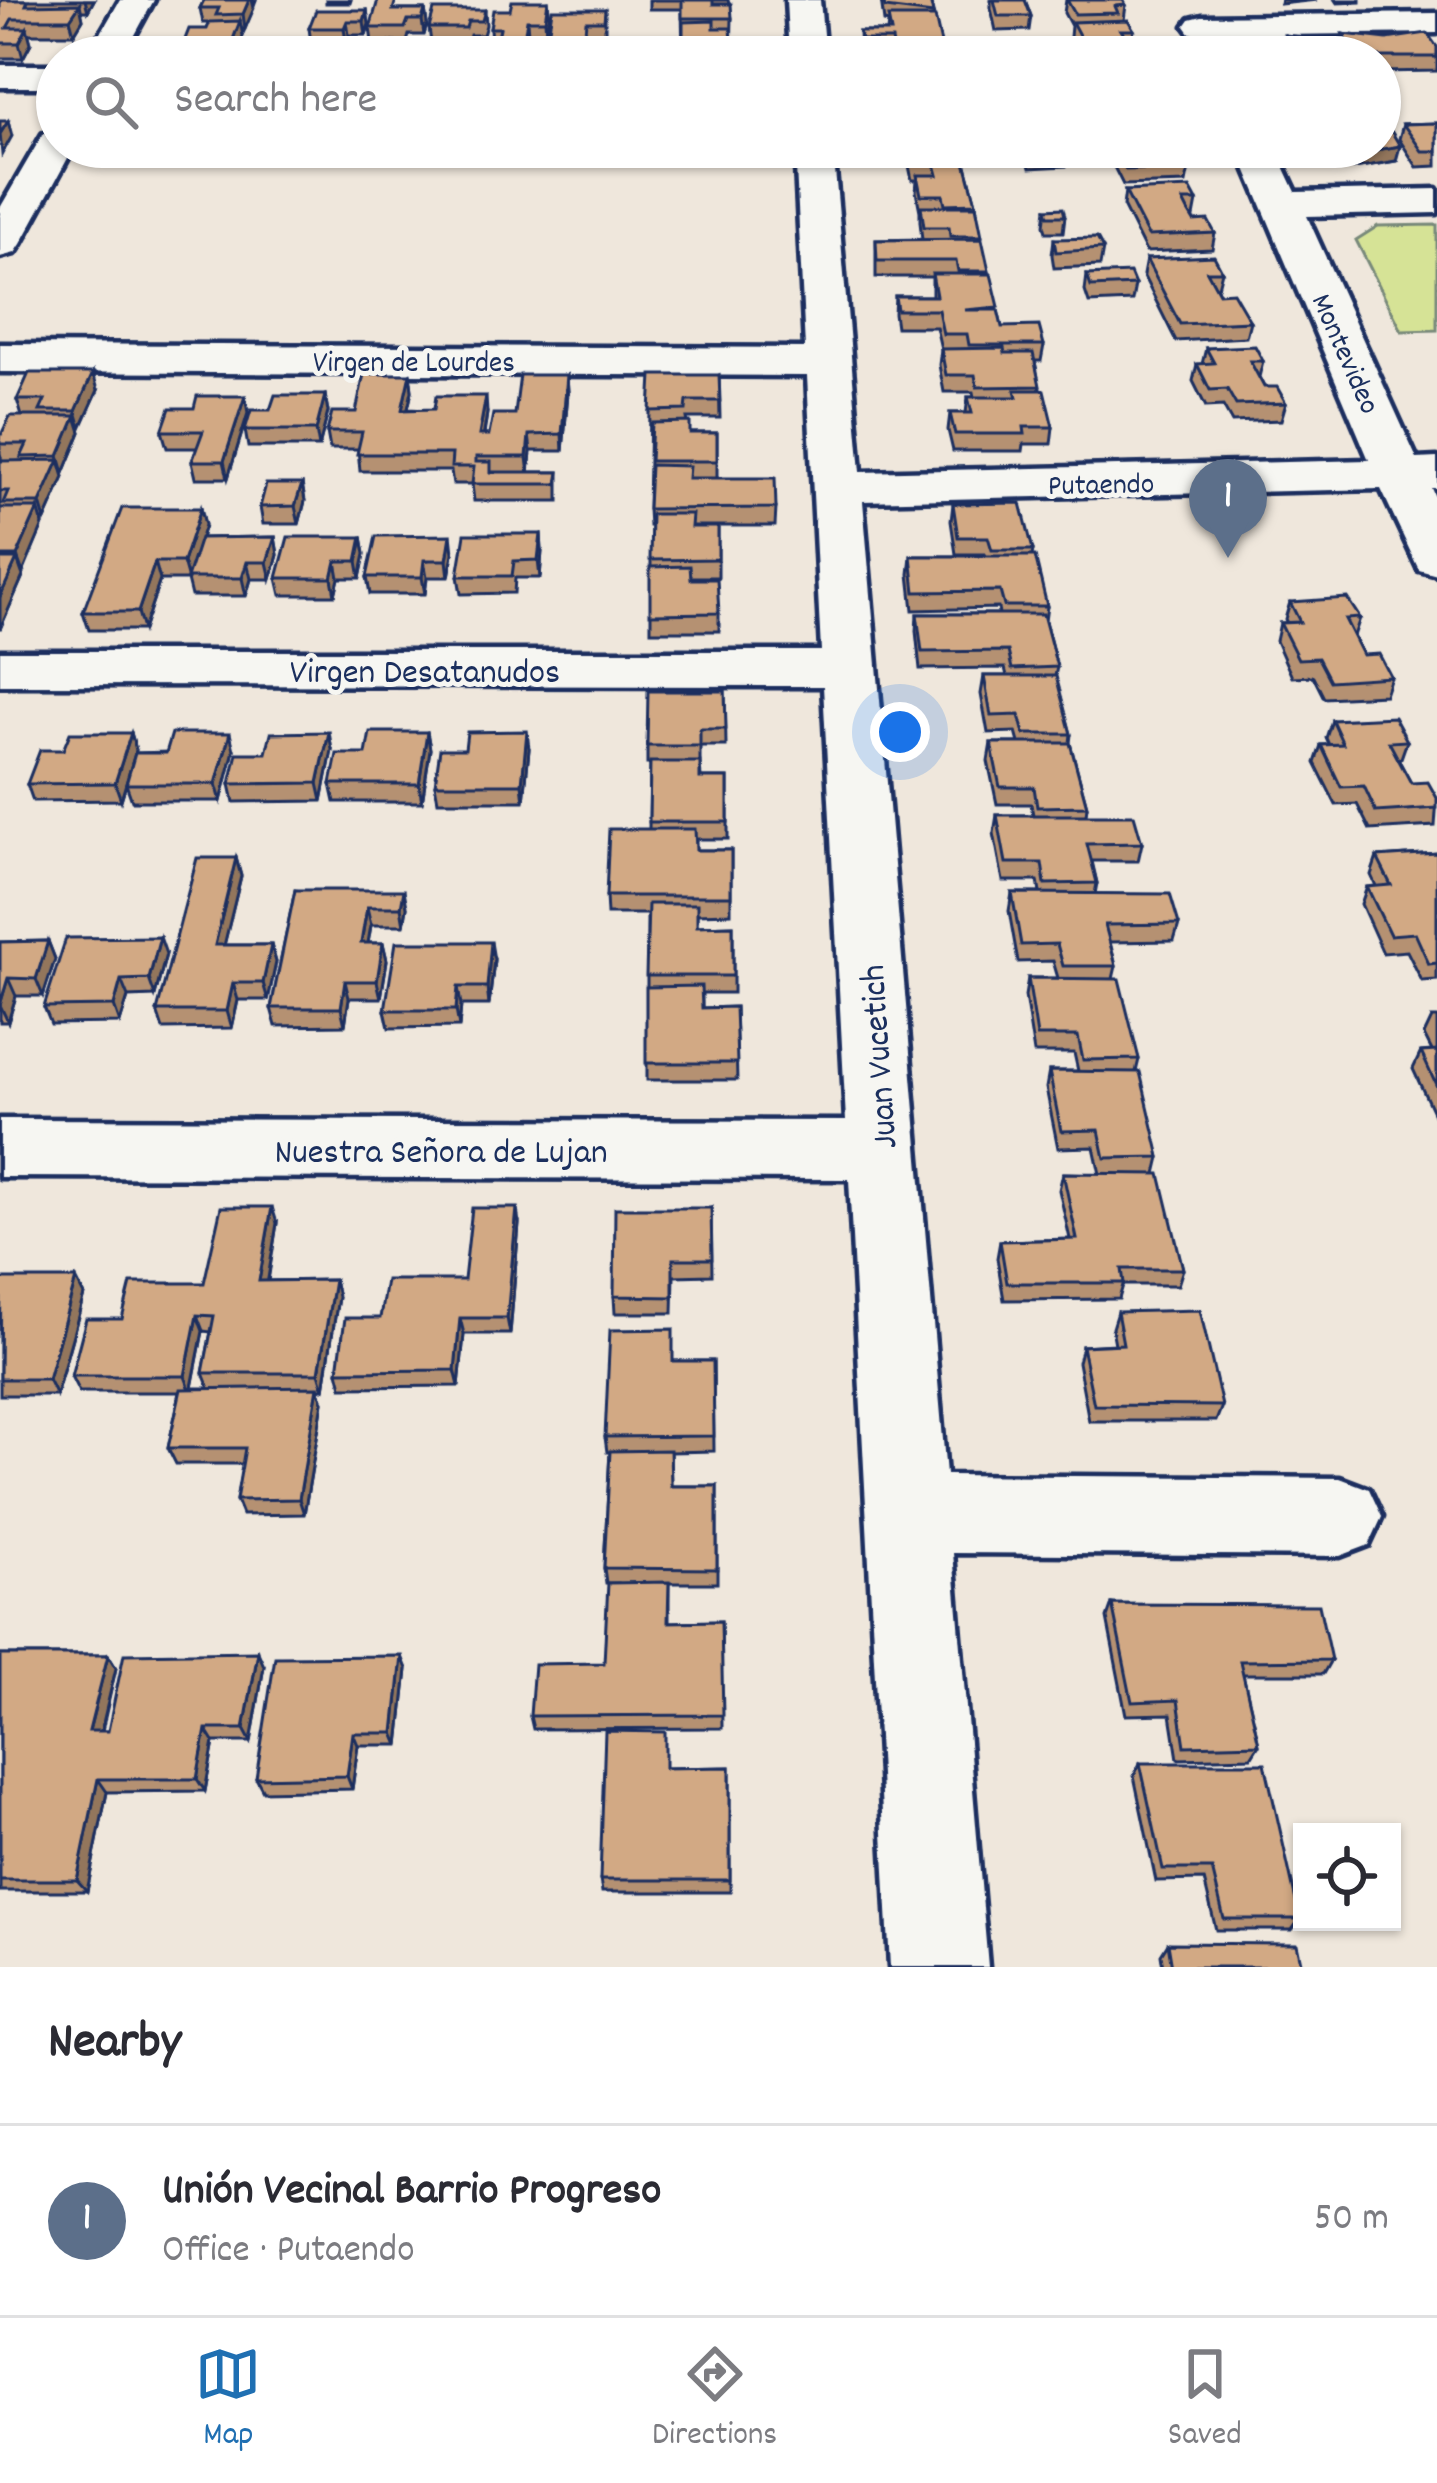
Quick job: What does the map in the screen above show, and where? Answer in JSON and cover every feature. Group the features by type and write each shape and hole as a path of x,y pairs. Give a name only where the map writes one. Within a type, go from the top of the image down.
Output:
{"street":[{"path":"117,36 137,0"},
{"path":"803,0 806,36"},
{"path":"1202,28 1437,23"},
{"path":"0,76 36,76"},
{"path":"0,244 42,168"},
{"name":"Juan Vucetich","path":"815,168 939,1967"},
{"name":"Montevideo","path":"1265,168 1419,473 1437,559"},
{"path":"1281,204 1437,201"},
{"name":"Virgen de Lourdes","path":"0,358 829,362"},
{"name":"Putaendo","path":"838,487 1419,473"},
{"name":"Virgen Desatanudos","path":"0,668 850,670"},
{"name":"Nuestra Señora de Lujan","path":"0,1148 883,1150"},
{"path":"908,1514 1340,1517"}],"green space":[{"path":"1437,225 1437,330 1402,331 1356,240 1378,226"}],"building":[{"path":"2,0 28,0 26,5 80,4 70,19 12,19 7,28 27,28 19,43 0,43"},
{"path":"204,0 249,0 243,14 216,15 219,8 200,8"},
{"path":"378,0 396,0 393,10 425,10 422,20 408,20 405,28 370,28"},
{"path":"682,0 731,4 732,18 682,18"},
{"path":"883,0 930,0 933,14 885,8"},
{"path":"994,0 1025,0 1031,16 998,16"},
{"path":"1067,0 1123,0 1126,5 1115,6 1118,13 1075,14"},
{"path":"512,1 548,1 545,20 527,20 524,36 498,36 500,28 490,28 493,10 510,10"},
{"path":"552,9 605,9 604,21 586,21 585,36 548,36"},
{"path":"316,10 367,10 364,21 347,21 344,28 309,28"},
{"path":"434,10 485,10 482,21 468,21 466,28 429,28"},
{"path":"888,17 935,17 939,36 860,36 859,32 891,32"},
{"path":"1128,20 1134,30 1121,30 1125,36 1079,36 1072,22"},
{"path":"240,21 234,36 186,36 189,29 207,29 210,22"},
{"path":"714,21 714,28 731,28 732,36 683,36 683,22"},
{"path":"1427,33 1437,47 1437,57 1401,57 1401,37"},
{"path":"1437,123 1437,151 1422,151 1403,124"},
{"path":"936,168 967,168 976,203 945,204 943,195 921,195 917,175 938,175"},
{"path":"1190,188 1197,201 1183,201 1188,211 1194,221 1208,220 1215,233 1148,236 1125,191"},
{"path":"921,206 976,206 982,236 950,236 949,227 924,227"},
{"path":"1063,208 1065,216 1048,216 1046,209"},
{"path":"1097,238 1103,249 1056,252 1054,239"},
{"path":"982,239 989,271 958,271 956,261 877,261 876,240"},
{"path":"1214,256 1222,271 1207,271 1219,293 1233,292 1250,321 1180,324 1146,259"},
{"path":"1130,273 1135,285 1091,287 1087,275"},
{"path":"932,274 991,274 999,307 965,310 998,310 1002,327 1039,326 1044,345 969,345 967,334 943,334 938,310 897,310 895,296 936,296"},
{"path":"1255,346 1263,361 1250,361 1264,387 1277,387 1286,403 1236,405 1227,389 1210,390 1197,364 1214,363 1206,348"},
{"path":"1004,348 1005,353 1033,353 1040,386 977,387 975,375 946,375 941,349"},
{"path":"29,373 93,373 76,411 40,411 45,400 17,400"},
{"path":"364,374 410,374 402,410 434,409 436,396 486,396 479,435 489,435 493,414 515,414 520,375 567,375 562,434 529,435 527,457 476,457 476,462 491,462 491,472 559,472 557,484 472,484 474,467 451,467 452,454 357,454 362,432 327,432 332,412 356,412"},
{"path":"652,375 719,375 720,401 687,401 686,410 650,411"},
{"path":"1015,390 1044,390 1053,427 1024,427 1025,434 955,434 950,413 972,413 968,397 1017,397"},
{"path":"275,395 325,395 316,430 245,430 251,410 270,410"},
{"path":"197,396 245,396 224,461 192,461 203,431 162,431 170,408 194,408"},
{"path":"10,416 76,416 59,456 21,457 27,444 0,444"},
{"path":"690,422 690,433 717,433 717,461 650,461 652,423"},
{"path":"59,460 40,503 3,503 8,491 0,491 0,461"},
{"path":"650,465 689,466 688,478 775,478 776,508 648,509"},
{"path":"266,484 302,484 295,506 260,507"},
{"path":"1021,503 1033,550 992,550 988,537 958,537 953,504"},
{"path":"0,508 38,508 17,556 0,556"},
{"path":"122,508 201,508 183,562 155,562 138,612 83,612"},
{"path":"651,514 692,514 691,527 718,527 718,559 650,560"},
{"path":"465,534 541,534 538,560 514,561 512,576 458,576"},
{"path":"451,535 447,560 424,560 422,577 367,577 376,536"},
{"path":"275,537 267,562 247,562 242,578 187,578 200,538"},
{"path":"288,537 362,537 357,561 336,561 332,578 277,578"},
{"path":"911,556 1035,556 1047,606 1004,606 1000,591 915,592"},
{"path":"0,559 17,559 0,597"},
{"path":"690,566 691,579 717,579 719,613 650,614 650,567"},
{"path":"1347,598 1360,618 1345,619 1363,655 1379,654 1391,677 1330,681 1318,658 1298,659 1280,623 1300,622 1290,602"},
{"path":"917,614 1043,614 1057,667 1012,669 1008,651 922,652"},
{"path":"984,676 1056,676 1071,734 1024,734 1019,715 991,716"},
{"path":"648,691 725,691 726,729 700,729 700,746 647,746"},
{"path":"1394,717 1407,741 1389,742 1411,783 1428,782 1437,808 1376,812 1364,786 1341,787 1321,745 1343,744 1332,720"},
{"path":"527,731 522,784 435,784 440,749 465,749 467,732"},
{"path":"329,732 318,783 230,784 237,753 266,753 271,733"},
{"path":"370,732 427,732 419,784 331,784 337,754 366,754"},
{"path":"70,733 131,733 115,783 27,784 40,750 63,750"},
{"path":"172,733 230,733 216,784 126,784 135,753 166,753"},
{"path":"991,743 1070,743 1087,806 1037,807 1034,787 1000,787"},
{"path":"650,762 700,762 700,778 728,778 728,822 649,822"},
{"path":"997,815 1134,815 1142,843 1087,844 1097,883 1045,884 1042,863 1006,863"},
{"path":"609,829 695,829 696,850 731,850 731,896 606,896"},
{"path":"1437,853 1437,963 1429,964 1415,933 1390,935 1367,887 1391,885 1377,857"},
{"path":"197,858 236,858 215,945 271,945 263,983 233,983 227,1011 157,1011"},
{"path":"295,890 404,890 401,907 367,907 361,943 383,943 377,981 345,981 341,1008 271,1008"},
{"path":"1012,893 1170,894 1179,924 1105,925 1116,966 1063,966 1057,944 1021,945"},
{"path":"648,904 697,904 697,926 733,925 733,976 646,976"},
{"path":"160,937 149,979 121,980 114,1006 44,1007 66,938"},
{"path":"48,941 36,979 8,978 0,1005 0,942"},
{"path":"396,942 491,942 487,987 458,987 456,1010 385,1010"},
{"path":"1028,978 1119,979 1139,1059 1083,1060 1078,1036 1037,1036"},
{"path":"701,986 702,1008 735,1007 737,1063 646,1063 646,987"},
{"path":"1437,1051 1437,1087 1421,1052"},
{"path":"1049,1071 1140,1072 1160,1157 1105,1158 1099,1130 1061,1131"},
{"path":"1063,1173 1160,1174 1183,1269 1122,1269 1124,1283 1007,1283 1000,1241 1077,1239"},
{"path":"221,1207 272,1207 259,1281 334,1280 319,1373 203,1373 214,1316 197,1315 185,1376 71,1376 86,1319 122,1319 131,1283 204,1283"},
{"path":"472,1208 517,1208 507,1318 460,1318 455,1370 338,1371 345,1318 380,1318 386,1280 464,1280"},
{"path":"615,1208 711,1208 712,1259 673,1259 673,1297 614,1296"},
{"path":"1,1279 76,1279 48,1379 0,1379"},
{"path":"1200,1310 1222,1406 1094,1405 1082,1346 1123,1344 1117,1312"},
{"path":"673,1329 673,1361 713,1361 714,1436 605,1437 610,1330"},
{"path":"318,1387 299,1499 236,1500 245,1448 168,1448 181,1389"},
{"path":"670,1450 671,1486 717,1486 717,1569 604,1568 610,1451"},
{"path":"669,1582 668,1622 721,1621 723,1715 530,1716 534,1664 604,1663 608,1583"},
{"path":"1112,1604 1319,1605 1331,1660 1240,1661 1259,1744 1185,1746 1178,1700 1132,1702"},
{"path":"258,1652 244,1729 206,1729 197,1779 98,1779 77,1880 0,1880 0,1655 108,1655 89,1731 108,1731 124,1654"},
{"path":"402,1656 394,1733 353,1733 347,1776 256,1778 275,1657"},
{"path":"605,1731 665,1732 665,1768 730,1767 730,1880 600,1880"},
{"path":"1140,1763 1265,1763 1293,1888 1293,1919 1224,1919 1212,1869 1163,1869"},
{"path":"1168,1943 1297,1944 1302,1967 1172,1967"}],"place":[{"name":"Unión Vecinal Barrio Progreso","path":"1228,558"}]}
